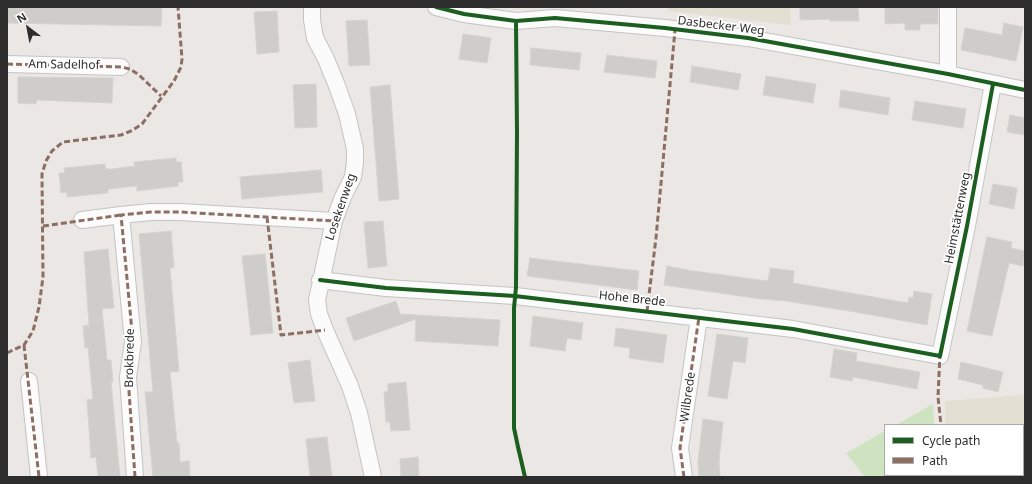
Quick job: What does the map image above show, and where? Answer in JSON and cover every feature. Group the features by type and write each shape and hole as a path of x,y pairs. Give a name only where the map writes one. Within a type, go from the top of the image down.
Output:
{"street":[{"name":"Losekenweg","path":"312,7 312,20 315,38 326,58 337,86 347,114 355,149 353,177 343,197 334,221 320,280 317,300 319,314 350,386 359,413 373,477"},
{"name":"Dasbecker Weg","path":"436,7 464,14 516,21 554,13 748,38 948,74 1025,90"},
{"path":"948,7 948,74"},
{"name":"Am Sadelhof","path":"7,64 121,66"},
{"name":"Heimstättenweg","path":"940,356 967,226 992,84"},
{"path":"82,220 151,212 180,212 334,221"},
{"name":"Brokbrede","path":"121,216 133,342 128,377 135,477"},
{"name":"Hohe Brede","path":"320,280 386,288 515,296 699,317 793,329 940,356"},
{"name":"Wilbrede","path":"684,477 680,448 699,317"},
{"path":"29,381 39,477"}],"shaded area":[{"path":"668,7 790,7 791,25 668,11"},
{"path":"1025,392 1024,469 1024,424 945,424 945,401 1023,395"}],"green space":[{"path":"933,404 934,424 898,424"},
{"path":"884,432 884,476 963,476 865,477 846,453"}],"building":[{"path":"7,7 162,7 161,26 7,23"},
{"path":"800,7 858,7 859,21 830,21 830,19 800,20"},
{"path":"885,7 938,7 938,24 920,24 920,30 905,30 905,23 885,24"},
{"path":"277,11 279,52 257,54 254,12"},
{"path":"367,20 370,65 349,66 346,21"},
{"path":"1004,23 1023,27 1016,61 961,50 965,28 1002,35"},
{"path":"463,34 491,38 487,63 459,59"},
{"path":"531,48 581,53 579,70 530,65"},
{"path":"607,55 657,61 655,78 604,72"},
{"path":"692,66 741,74 738,90 690,82"},
{"path":"766,76 816,84 813,103 763,95"},
{"path":"18,77 113,78 112,103 37,100 36,104 18,103"},
{"path":"316,84 317,127 295,128 293,85"},
{"path":"390,85 399,199 379,201 370,87"},
{"path":"841,90 890,98 888,115 839,107"},
{"path":"915,101 966,109 963,128 912,120"},
{"path":"1010,115 1025,118 1025,135 1007,132"},
{"path":"176,158 176,162 181,162 183,182 178,182 178,186 137,191 137,186 108,189 108,193 67,197 67,192 61,193 59,173 65,173 64,168 105,164 106,169 111,169 135,166 134,162"},
{"path":"321,170 323,192 242,199 240,177"},
{"path":"993,184 1017,188 1014,209 989,204"},
{"path":"383,221 387,266 368,268 364,222"},
{"path":"171,231 174,267 170,268 179,371 170,372 180,462 189,461 190,477 153,477 145,392 153,392 139,234"},
{"path":"987,237 1012,242 1011,248 1025,251 1023,266 1009,263 992,336 967,331"},
{"path":"108,249 114,308 102,309 107,360 111,360 113,382 111,382 120,477 98,477 96,457 91,458 87,400 93,399 88,347 85,348 83,326 89,325 84,252"},
{"path":"265,254 273,333 251,335 242,256"},
{"path":"530,258 639,271 637,290 527,276"},
{"path":"667,266 768,281 770,268 794,271 793,283 908,303 909,297 913,298 914,291 932,294 927,325 786,301 761,299 664,285"},
{"path":"396,301 400,314 500,320 498,346 415,341 416,319 354,341 346,318"},
{"path":"533,316 583,323 581,340 567,338 565,351 530,346"},
{"path":"616,328 667,335 663,363 629,358 630,348 614,346"},
{"path":"717,334 748,338 745,363 733,361 727,399 708,396"},
{"path":"834,349 857,353 856,361 920,372 917,389 853,377 852,381 830,377"},
{"path":"310,360 315,401 294,403 288,363"},
{"path":"961,362 1003,372 998,392 983,388 983,385 958,379"},
{"path":"406,382 410,430 391,431 390,422 386,422 384,392 388,391 388,384"},
{"path":"703,419 723,422 719,461 720,477 699,477 698,461"},
{"path":"327,437 332,477 310,477 306,439"},
{"path":"418,457 419,477 401,477 400,459"}],"marked path":[{"path":"7,353 24,345 33,331 39,307 43,277 42,174 46,161 52,151 63,142 121,135 142,124 174,81 181,67 182,59 178,7"},
{"path":"647,311 656,238 675,30"},
{"path":"7,64 121,67 130,69 139,75 161,96"},
{"path":"135,477 128,377 133,342 121,215 151,212 180,212 334,221"},
{"path":"43,226 121,215"},
{"path":"267,217 281,335 325,330"},
{"path":"684,477 680,448 699,317"},
{"path":"24,345 39,477"},
{"path":"940,353 938,397 941,424"}],"cycle path":[{"path":"436,7 464,14 516,21 555,18 665,28 748,38 948,74 1025,90"},
{"path":"516,21 517,133 516,287 514,308 514,428 525,477"},
{"path":"320,280 386,288 515,296 793,329 940,356 967,226 993,84"}]}
